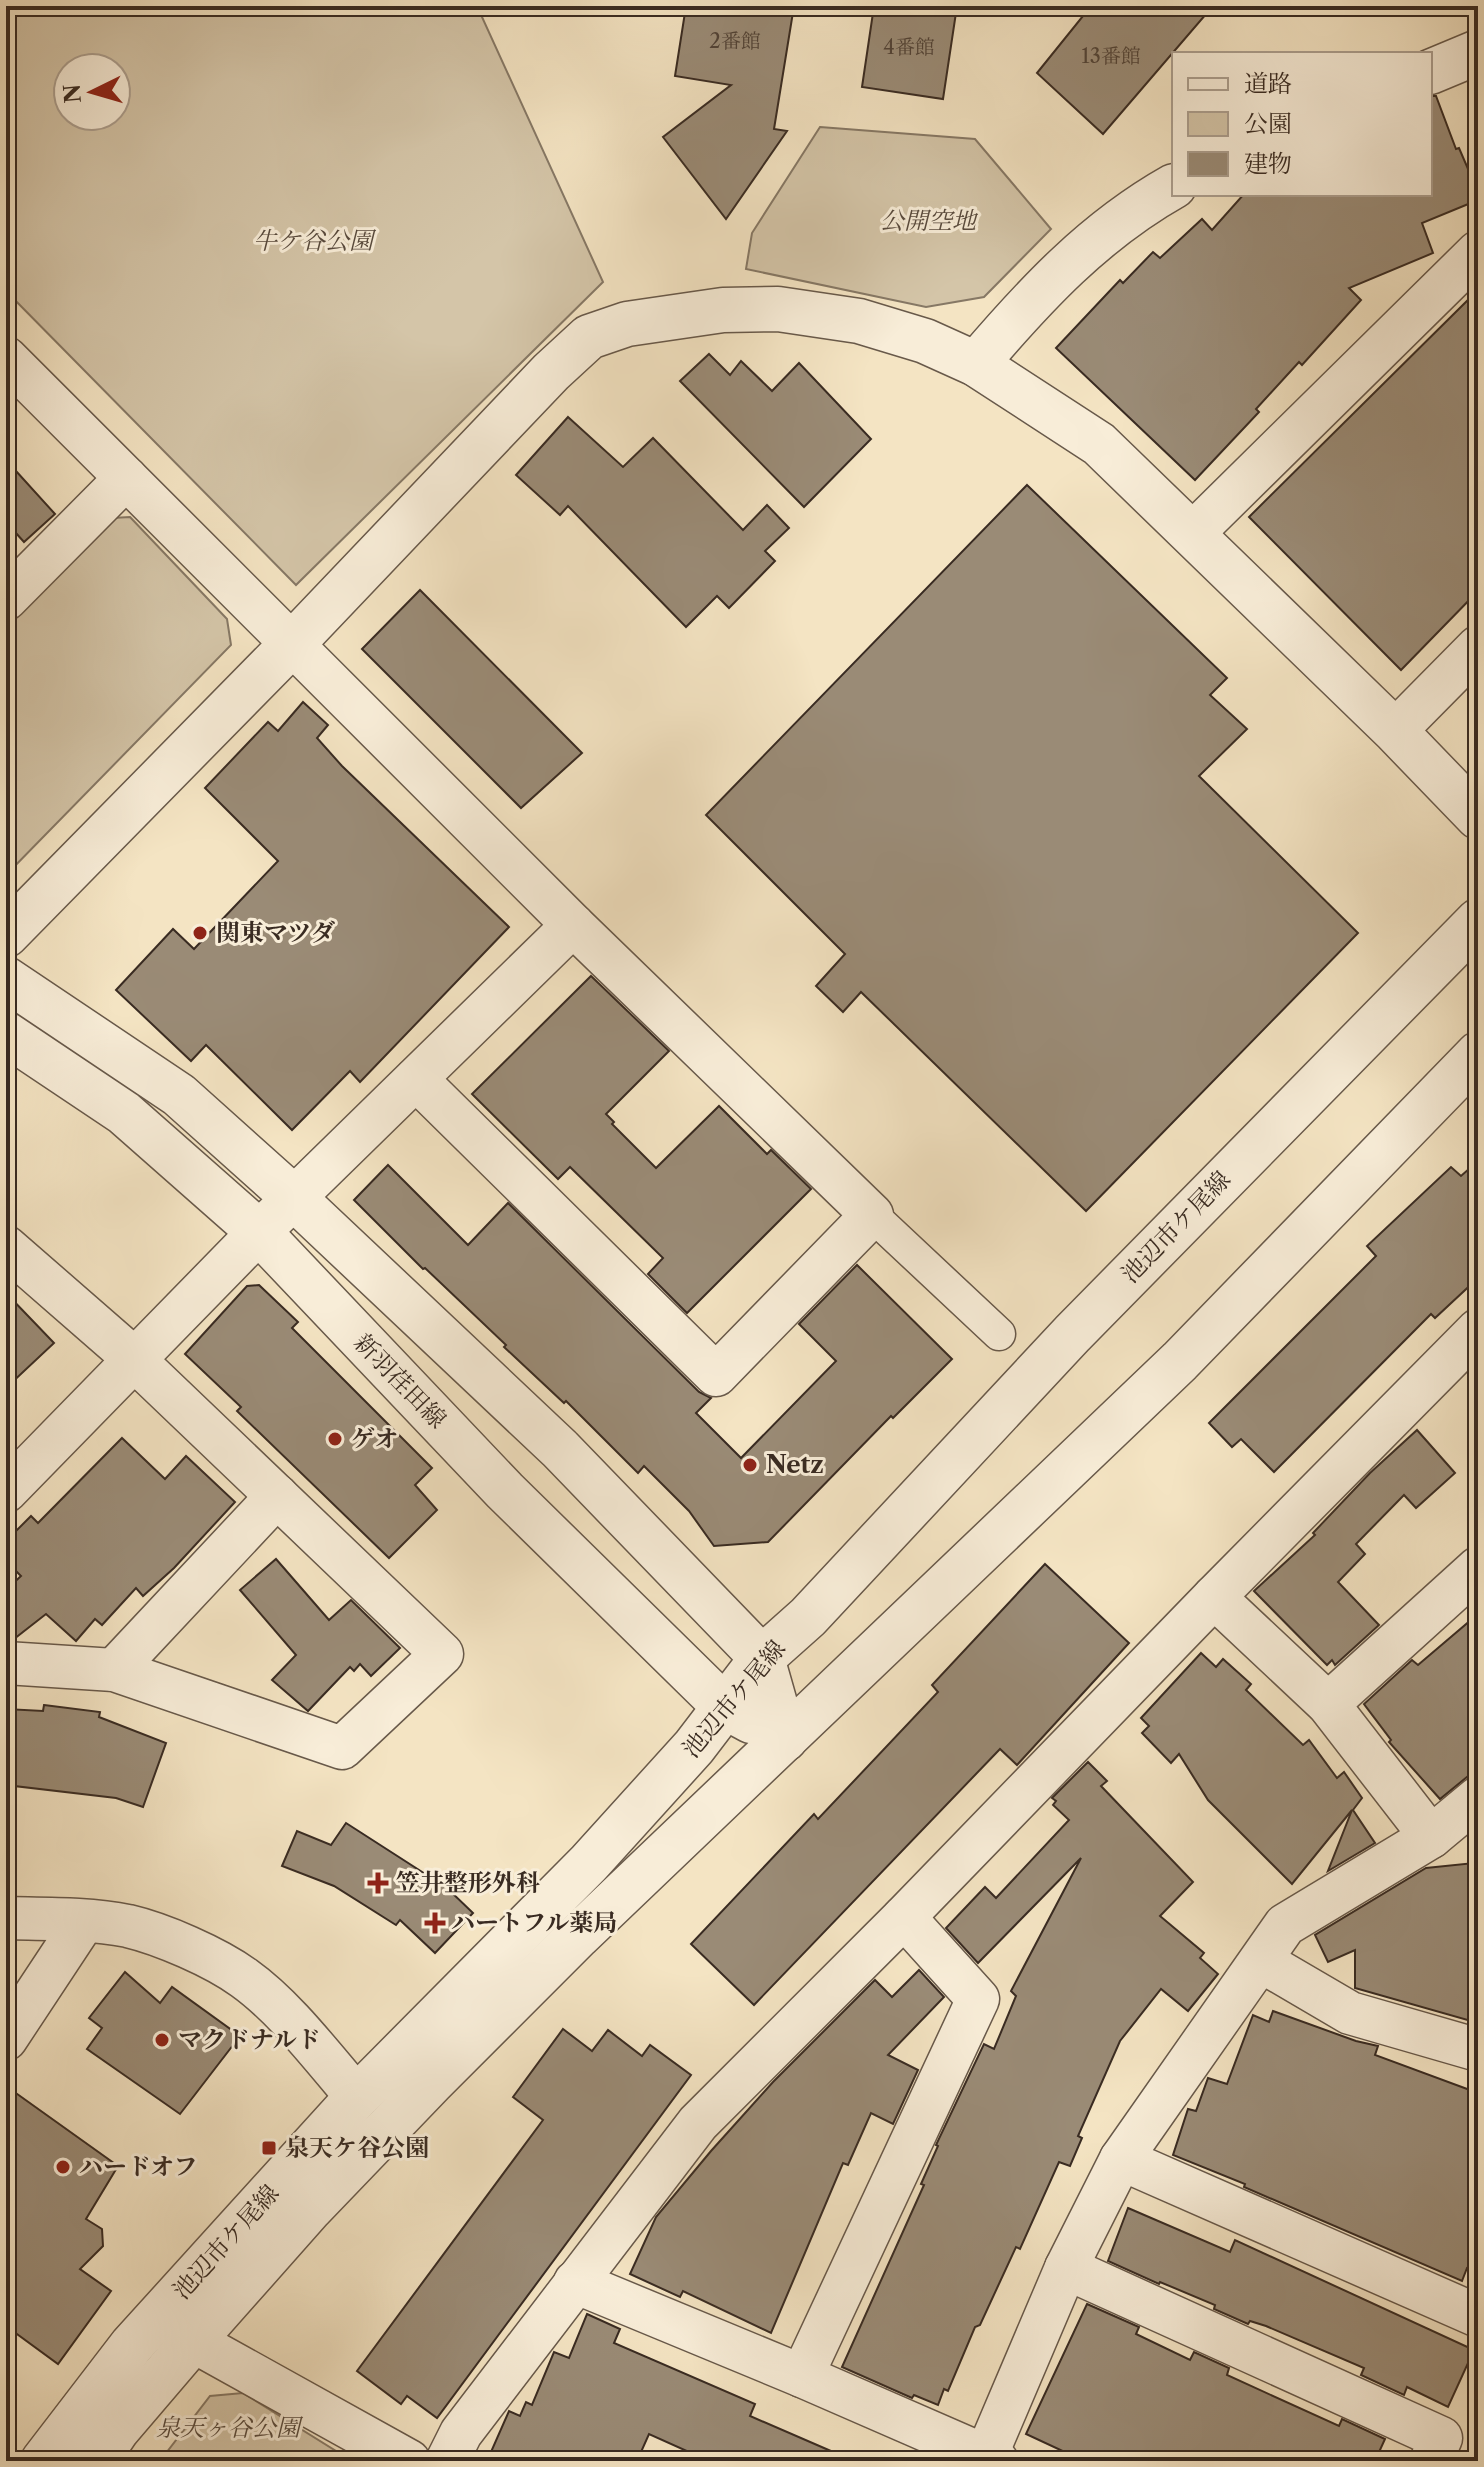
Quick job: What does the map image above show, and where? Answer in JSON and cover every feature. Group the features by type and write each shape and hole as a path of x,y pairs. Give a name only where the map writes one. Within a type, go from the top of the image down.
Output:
{"street":[{"path":"1432,71 1478,52"},
{"path":"976,364 1029,302 1089,243 1172,187"},
{"path":"1193,533 1478,252"},
{"path":"6,935 293,643 551,372 589,337 627,324 723,310 778,309 859,321 925,341 976,364 1099,444 1395,731 1478,817"},
{"path":"6,358 573,925 999,1334"},
{"path":"6,599 126,478"},
{"path":"1395,731 1478,647"},
{"name":"池辺市ケ尾線","path":"43,2461 132,2345 357,2097 589,1863 694,1747 762,1658 808,1617 1072,1334 1478,921"},
{"path":"6,1491 259,1232 573,925"},
{"path":"6,979 179,1095 295,1199 560,1449 762,1658 785,1739"},
{"name":"新羽荏田線","path":"6,1034 124,1113 259,1232 505,1491 725,1707 785,1739"},
{"name":"池辺市ケ尾線","path":"96,2461 117,2430 310,2209 432,2082 578,1936 1169,1372 1478,1054"},
{"path":"416,1079 716,1375 872,1215"},
{"path":"6,1663 114,1670 342,1748 442,1654 135,1360 7,1250"},
{"path":"447,2461 461,2433 698,2123 904,1917 1478,1330"},
{"path":"114,1670 277,1496"},
{"path":"1328,1704 1478,1568"},
{"path":"1214,1597 1328,1704 1431,1837"},
{"path":"575,2282 991,2458 1066,2268 1121,2159 1285,1925 1431,1837 1478,1798"},
{"path":"802,2376 978,1999 904,1917"},
{"path":"6,1918 129,1926 200,1953 245,1978 286,2017 357,2097"},
{"path":"6,2039 84,1921"},
{"path":"1261,1961 1350,2013 1478,2050"},
{"path":"1121,2159 1478,2316"},
{"path":"1066,2268 1441,2438 1431,2461"},
{"path":"193,2341 409,2461"}],"green space":[{"name":"牛ケ谷公園","path":"6,6 477,6 603,282 296,585 6,291"},
{"name":"公開空地","path":"820,127 975,139 1051,229 984,297 926,307 746,269 752,233"},
{"path":"130,517 227,619 231,645 6,875 6,626 112,518"},
{"name":"泉天ヶ谷公園","path":"243,2393 352,2461 160,2461 210,2396"}],"building":[{"path":"686,6 794,6 774,129 787,131 726,219 663,137 731,85 675,76"},
{"path":"874,6 957,6 943,99 862,87"},
{"path":"1091,6 1213,6 1103,134 1037,73"},
{"path":"1432,96 1436,96 1456,149 1459,148 1478,192 1478,200 1422,223 1433,253 1349,288 1361,300 1302,365 1299,362 1256,409 1259,412 1195,480 1056,348 1120,280 1123,283 1153,252 1160,258 1202,219 1212,230 1242,196 1432,196"},
{"path":"1478,290 1478,591 1401,670 1249,517"},
{"path":"709,354 730,375 741,361 772,391 799,363 871,439 804,507 680,381"},
{"path":"568,417 623,467 653,438 743,530 767,505 789,528 765,551 775,561 729,608 717,596 686,627 568,506 560,515 516,475"},
{"path":"6,460 55,514 24,542 6,522"},
{"path":"1027,485 1227,678 1210,695 1247,729 1199,776 1358,933 1086,1211 861,992 843,1012 816,986 845,954 706,815"},
{"path":"420,590 582,753 521,808 362,649"},
{"path":"303,702 328,725 317,738 342,766 509,927 360,1082 350,1071 292,1130 206,1045 191,1061 116,990 173,929 194,949 278,861 205,788 268,722 278,731"},
{"path":"591,976 669,1051 606,1114 656,1168 719,1106 767,1154 771,1150 811,1189 687,1313 648,1274 663,1258 570,1167 558,1179 472,1094"},
{"path":"1478,1161 1478,1278 1435,1318 1431,1314 1274,1472 1241,1439 1232,1447 1209,1423 1376,1256 1367,1246 1451,1167 1461,1176"},
{"path":"388,1165 468,1245 508,1203 699,1392 711,1398 696,1413 741,1458 836,1361 799,1324 857,1265 952,1359 893,1418 891,1416 768,1542 714,1546 689,1511 644,1466 638,1473 354,1200"},
{"name":"ゲオ","path":"259,1285 298,1322 292,1328 432,1468 415,1485 437,1510 389,1558 237,1411 241,1407 185,1354 247,1286"},
{"path":"6,1293 54,1343 6,1388"},
{"path":"1417,1430 1455,1473 1416,1508 1404,1495 1356,1544 1365,1554 1338,1582 1379,1625 1335,1665 1332,1660 1327,1665 1254,1591 1315,1535 1313,1533 1370,1473"},
{"path":"122,1438 165,1479 186,1456 235,1502 174,1568 143,1596 136,1588 102,1625 95,1619 76,1641 46,1614 14,1639 6,1639 6,1590 21,1576 6,1561 6,1541 31,1516 38,1523"},
{"path":"276,1559 329,1620 351,1600 400,1648 371,1676 360,1664 354,1671 350,1667 308,1711 272,1680 296,1655 240,1590"},
{"path":"1045,1564 1129,1643 1017,1765 1000,1749 754,2005 691,1944 814,1814 818,1819 938,1692 932,1685"},
{"path":"1478,1614 1478,1768 1440,1799 1389,1742 1391,1740 1364,1704 1412,1660 1418,1665"},
{"path":"1201,1653 1216,1667 1223,1659 1251,1684 1246,1690 1303,1745 1309,1740 1337,1778 1344,1772 1362,1798 1353,1810 1375,1843 1328,1871 1352,1810 1292,1884 1208,1800 1179,1754 1171,1763 1142,1733 1149,1726 1141,1718"},
{"path":"44,1705 100,1712 99,1717 166,1743 143,1807 116,1798 6,1785 6,1709 43,1711"},
{"path":"1088,1762 1107,1781 1101,1786 1193,1882 1160,1916 1204,1953 1200,1958 1218,1974 1188,2011 1161,1989 1120,2041 1078,2136 1082,2138 1070,2166 1059,2162 1020,2249 1016,2247 980,2325 975,2327 948,2391 944,2389 938,2405 914,2395 912,2398 842,2367 924,2185 921,2184 936,2145 984,2044 994,2049 1016,1996 1011,1991 1081,1858 978,1963 946,1928 985,1887 996,1898 1069,1820 1053,1805 1056,1801 1052,1798"},
{"path":"346,1823 447,1888 473,1913 435,1953 400,1920 396,1925 334,1886 282,1866 297,1831 331,1845"},
{"path":"1474,1863 1478,1901 1478,2023 1355,1988 1355,1950 1328,1962 1315,1935 1426,1868"},
{"path":"919,1970 944,1997 888,2055 918,2070 893,2124 871,2113 848,2165 843,2163 771,2333 683,2291 680,2297 630,2274 656,2217 773,2082 875,1980 892,1997"},
{"path":"125,1972 160,2003 172,1987 240,2036 180,2114 87,2049 102,2028 89,2018"},
{"path":"1273,2011 1378,2046 1375,2055 1478,2093 1478,2273 1467,2268 1462,2281 1173,2155 1188,2109 1196,2111 1208,2078 1227,2084 1253,2015 1269,2022"},
{"path":"563,2029 592,2051 608,2030 642,2056 650,2045 691,2075 437,2418 407,2396 401,2404 357,2371 543,2120 513,2097"},
{"path":"6,2086 118,2166 86,2219 102,2229 103,2246 80,2269 111,2291 58,2364 6,2326"},
{"path":"1128,2208 1230,2252 1235,2240 1474,2350 1448,2407 1407,2387 1404,2395 1361,2375 1364,2368 1266,2326 1250,2321 1248,2324 1214,2309 1215,2305 1108,2261"},
{"path":"1087,2304 1139,2327 1136,2334 1190,2360 1194,2352 1229,2368 1227,2375 1339,2426 1342,2419 1385,2439 1375,2461 1084,2461 1026,2434"},
{"path":"587,2314 620,2329 614,2343 755,2404 750,2416 854,2461 709,2461 649,2434 637,2461 487,2461 509,2411 520,2416 526,2402 532,2405 554,2352 569,2358"}],"place":[{"name":"関東マツダ","path":"200,933"},
{"name":"ゲオ","path":"335,1439"},
{"name":"Netz","path":"750,1465"},
{"name":"笠井整形外科","path":"378,1883"},
{"name":"ハートフル薬局","path":"435,1923"},
{"name":"マクドナルド","path":"162,2040"},
{"name":"泉天ケ谷公園","path":"269,2148"},
{"name":"ハードオフ","path":"63,2167"}]}
